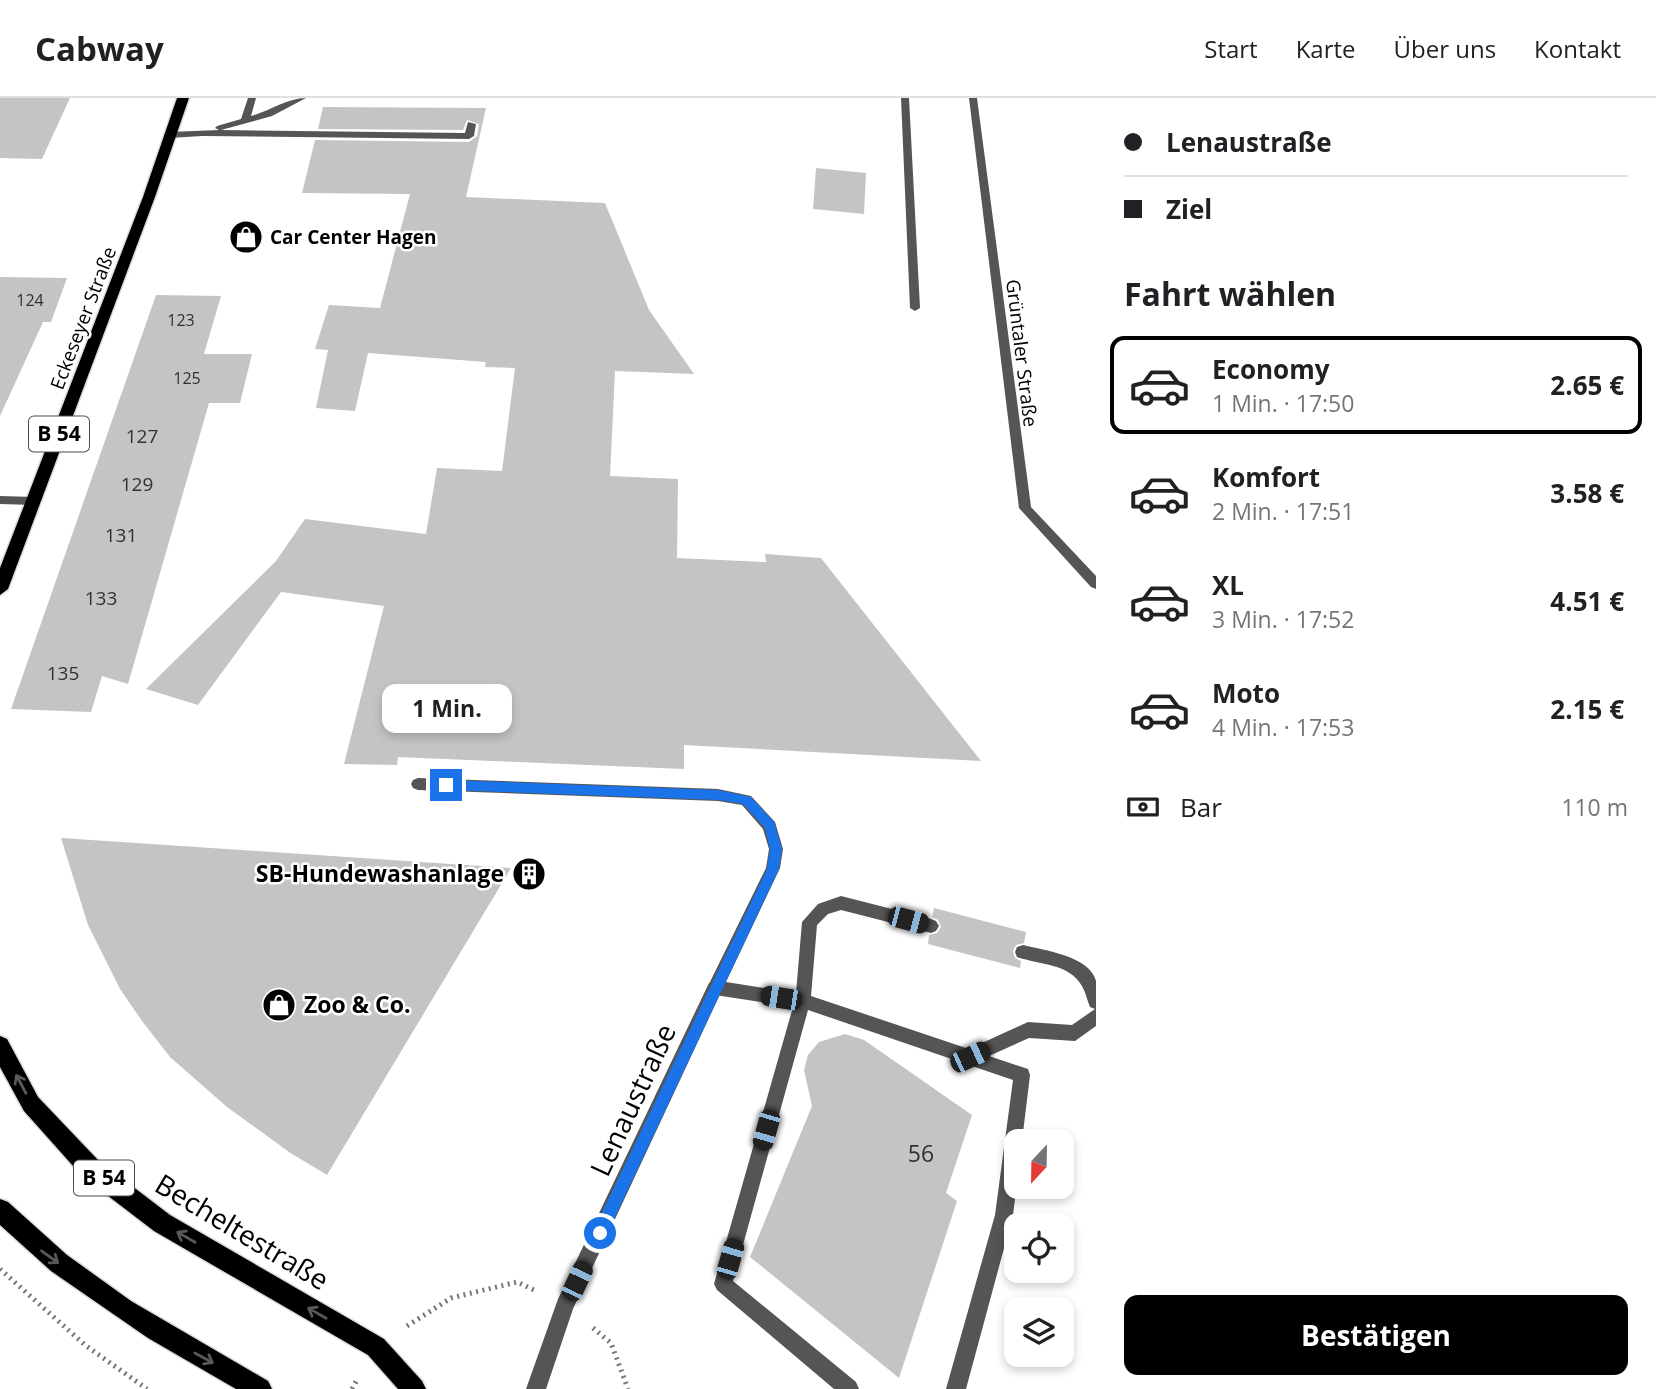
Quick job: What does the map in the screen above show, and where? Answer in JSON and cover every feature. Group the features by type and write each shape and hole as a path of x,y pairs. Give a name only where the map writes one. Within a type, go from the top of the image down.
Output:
{"main road":[{"name":"Eckeseyer Straße","path":"0,589 149,197 183,98"},
{"name":"Becheltestraße","path":"0,1046 31,1104 90,1168 162,1223 376,1347 414,1389"},
{"path":"0,1210 36,1247 148,1327 260,1389"}],"street":[{"path":"246,121 252,98"},
{"path":"202,133 269,114 290,101 302,98"},
{"path":"905,98 915,308"},
{"name":"Grüntaler Straße","path":"973,98 1024,508 1096,584"},
{"path":"269,114 274,100"},
{"path":"169,135 202,133 469,136 471,124"},
{"path":"0,500 34,501"},
{"name":"Lenaustraße","path":"418,784 718,795 746,800 770,826 776,849 773,869 565,1306 536,1389"},
{"path":"849,1389 723,1284 803,1001 810,922 823,909 841,903 931,926"},
{"path":"1023,953 1076,965 1093,986 1096,1002"},
{"path":"715,988 803,1001 1022,1075 1004,1215 956,1389"},
{"path":"970,1057 1028,1030 1075,1033 1096,1016"}],"path":[{"path":"0,1269 85,1345 147,1389"},
{"path":"352,1389 376,1347 451,1298 517,1282 565,1306 611,1343 628,1389"}],"building":[{"path":"0,98 70,98 42,159 0,158"},
{"path":"323,107 486,108 466,197 605,203 649,310 694,374 615,371 610,476 678,479 677,558 766,562 765,554 821,558 981,761 684,745 684,769 398,757 397,765 344,764 384,606 281,592 198,705 146,689 276,561 305,519 426,534 437,468 502,471 515,368 485,367 486,362 368,353 355,411 316,408 328,350 315,349 329,305 380,308 410,194 302,193 315,140 469,142 477,136 479,124 467,120 463,130 318,129"},
{"path":"816,168 866,173 864,214 813,209"},
{"path":"0,277 67,278 51,322 43,322 0,416"},
{"path":"156,295 221,296 204,354 252,354 240,403 209,403 128,684 102,676 91,712 11,709"},
{"name":"Zoo & Co.","path":"61,838 511,868 327,1175 289,1152 227,1107 170,1057 120,989 88,925"},
{"path":"934,908 1026,932 1024,943 1016,945 1013,951 1015,958 1021,961 1020,968 928,944 929,935 937,933 941,927 938,920 932,917"},
{"path":"845,1034 864,1040 972,1115 946,1193 957,1201 899,1378 750,1257 812,1106 804,1070 808,1055 819,1042"}],"place":[{"name":"Car Center Hagen","path":"246,237"},
{"name":"SB-Hundewashanlage","path":"529,874"},
{"name":"Zoo & Co.","path":"279,1005"}],"route":[{"path":"446,785 718,795 746,800 770,826 776,849 773,869 600,1233"}]}
